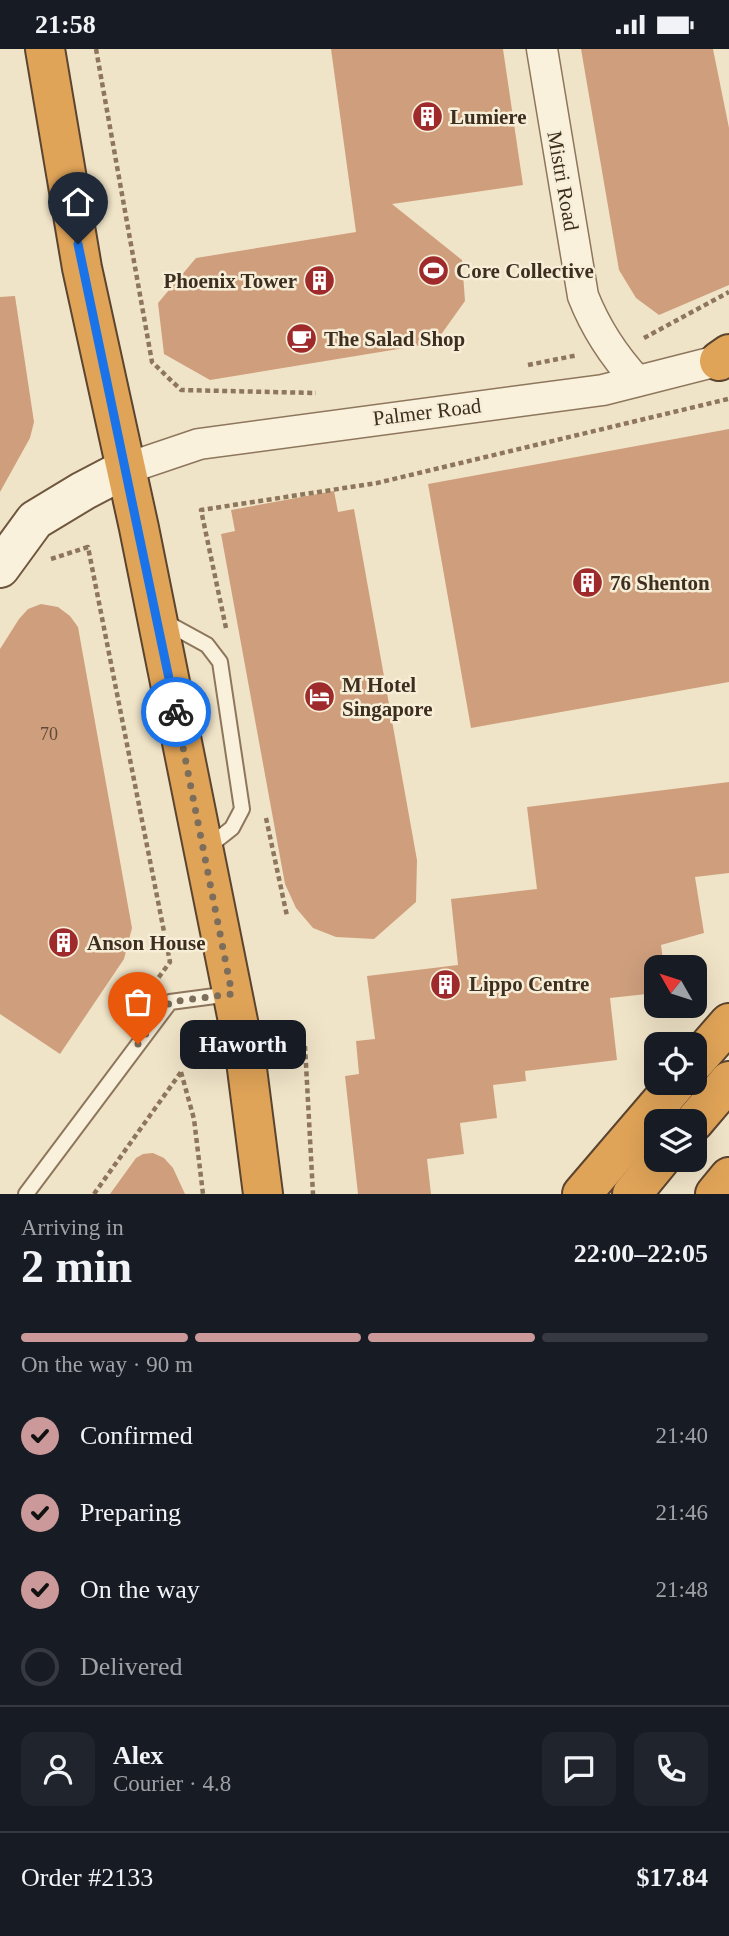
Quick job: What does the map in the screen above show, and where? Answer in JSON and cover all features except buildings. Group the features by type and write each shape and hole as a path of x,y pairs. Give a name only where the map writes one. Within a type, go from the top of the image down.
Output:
{"highway":[{"path":"47,52 82,268 158,619 246,1061 263,1194"},
{"path":"707,1048 729,1023"},
{"path":"705,1109 729,1081"},
{"path":"582,1194 667,1095"},
{"path":"632,1194 650,1172"},
{"path":"715,1194 729,1177"}],"street":[{"name":"Mistri Road","path":"542,49 583,296 594,325 637,381"},
{"name":"Palmer Road","path":"125,469 199,444 603,390 726,358"},
{"path":"0,568 35,520 125,469"}],"lane":[{"path":"158,619 207,645 220,662 242,809 232,828 204,851"},
{"path":"26,1194 170,1002 232,994"}],"path":[{"path":"96,49 152,362 181,390 326,394"},
{"path":"515,367 635,343 729,292"},
{"path":"201,510 377,483 729,398"},
{"path":"89,547 170,962 154,984"},
{"path":"305,1047 313,1194"},
{"path":"94,1194 181,1072 194,1119 203,1194"}],"way so far":[{"path":"138,1044 170,1002 232,994 176,712"}],"place":[{"name":"Lumiere","path":"427,117"},
{"name":"Core Collective","path":"433,271"},
{"name":"Phoenix Tower","path":"320,281"},
{"name":"The Salad Shop","path":"301,339"},
{"name":"76 Shenton","path":"587,583"},
{"name":"M Hotel Singapore","path":"319,697"},
{"name":"Anson House","path":"64,943"},
{"name":"Lippo Centre","path":"446,984"},
{"name":"Haworth","path":"138,1044"}],"route":[{"path":"78,244 176,712"}]}
